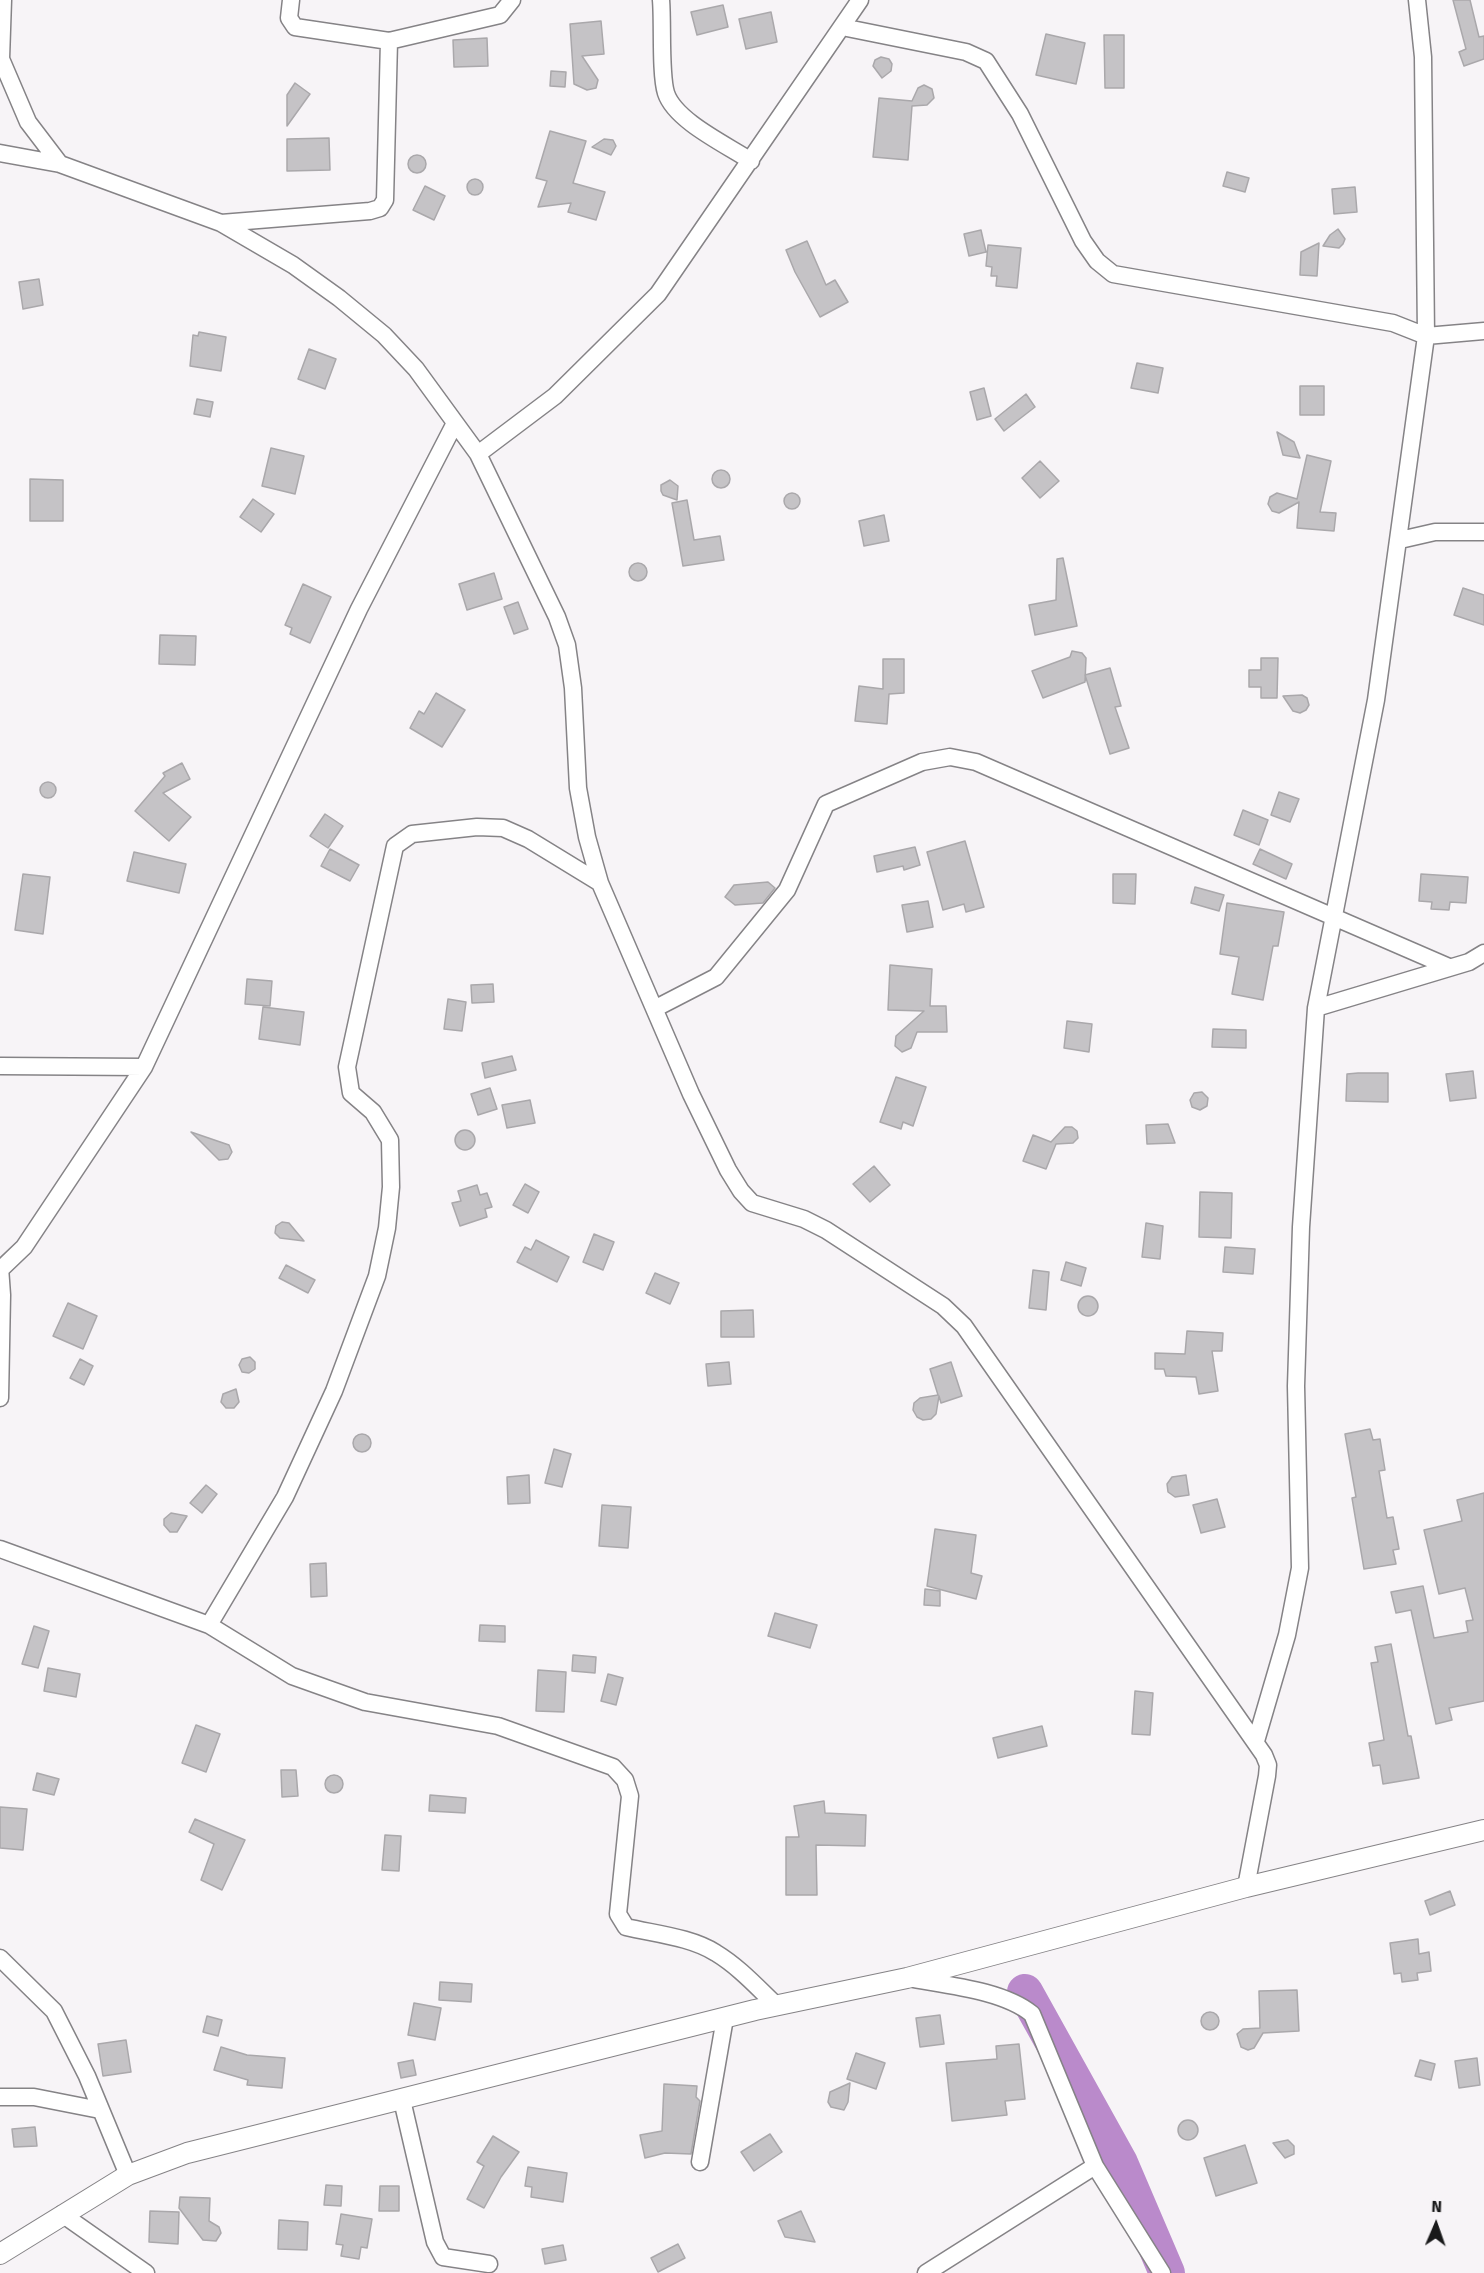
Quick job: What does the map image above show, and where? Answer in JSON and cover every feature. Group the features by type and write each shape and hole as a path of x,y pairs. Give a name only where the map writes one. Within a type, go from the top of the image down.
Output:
{"street":[{"path":"3,0 1,58 28,122 60,164"},
{"path":"291,0 289,18 296,27 389,41 500,15 512,0"},
{"path":"662,0 666,92 673,106 683,118 751,161"},
{"path":"478,454 555,396 658,294 860,0"},
{"path":"1256,1741 1287,1635 1300,1568 1297,1363 1301,1227 1316,1008 1332,916 1376,700 1400,540 1426,336 1423,57 1417,0"},
{"path":"842,27 966,52 986,61 1020,114 1083,241 1097,261 1113,274 1393,323 1426,336 1484,331"},
{"path":"220,223 380,208 385,200 389,41"},
{"path":"0,153 60,164 220,223 293,265 384,335 416,369 478,454 557,617 567,645 573,688 578,788 587,837 600,883 692,1095 741,1191 752,1203 804,1219 826,1230 943,1306 964,1326 1106,1532 1256,1741 1268,1765 1246,1887"},
{"path":"0,1398 0,1268 24,1247 47,1216 144,1067 359,609 455,423"},
{"path":"1400,540 1436,532 1484,532"},
{"path":"656,1008 716,977 787,890 825,804 840,795 922,762 950,757 976,762 1449,967"},
{"path":"209,1625 285,1497 334,1391 377,1276 387,1228 391,1187 390,1140 373,1112 351,1093 347,1067 395,846 412,834 477,827 503,828 528,839 600,883"},
{"path":"1316,1008 1469,962 1484,953"},
{"path":"0,1066 144,1067"},
{"path":"0,1549 209,1625 292,1676 365,1702 498,1726 613,1767 625,1780 630,1796 618,1914 626,1927 679,1939 714,1952 746,1975 776,2005"},
{"path":"0,2254 129,2175 187,2153 776,2005 907,1978 1246,1887 1484,1830"},
{"path":"0,1958 54,2011 129,2175"},
{"path":"907,1978 993,1996 1020,2004 1032,2014 1095,2166 1162,2273"},
{"path":"700,2162 725,2018"},
{"path":"0,2097 34,2097 100,2110"},
{"path":"402,2100 435,2242 443,2257 489,2264"},
{"path":"926,2273 1095,2166"},
{"path":"62,2214 146,2273"}],"building":[{"path":"1453,0 1470,0 1479,37 1484,36 1484,59 1464,66 1459,52 1466,49"},
{"path":"723,5 728,27 697,35 691,12"},
{"path":"771,12 777,42 746,49 739,19"},
{"path":"601,21 604,54 582,56 598,80 596,88 587,90 574,84 570,24"},
{"path":"1046,34 1085,43 1076,84 1036,75"},
{"path":"1104,35 1124,35 1124,88 1105,88"},
{"path":"487,38 488,66 454,67 453,40"},
{"path":"881,57 889,59 892,64 891,71 882,78 873,66 875,60"},
{"path":"551,71 566,72 565,87 550,86"},
{"path":"295,83 310,94 287,126 287,95"},
{"path":"924,85 932,89 934,98 927,105 912,106 908,160 873,157 879,98 912,101 918,88"},
{"path":"550,131 586,141 573,183 605,192 596,220 568,212 571,203 538,207 547,181 536,178"},
{"path":"329,138 330,170 287,171 287,139"},
{"path":"604,139 613,140 616,146 611,155 592,147"},
{"path":"417,155 423,158 426,164 423,170 417,173 411,170 408,164 411,158"},
{"path":"1227,172 1249,178 1245,192 1223,186"},
{"path":"475,179 481,181 483,187 481,193 475,195 469,193 467,187 469,181"},
{"path":"425,186 445,196 434,220 413,210"},
{"path":"1355,187 1357,212 1334,214 1332,189"},
{"path":"1338,229 1345,239 1343,244 1339,248 1323,246 1330,235"},
{"path":"981,230 986,252 969,256 964,234"},
{"path":"807,241 826,285 835,280 848,302 820,317 795,272 786,250"},
{"path":"1319,243 1317,276 1300,275 1301,252"},
{"path":"988,245 1021,248 1017,288 996,286 997,276 991,276 992,267 986,266"},
{"path":"39,279 43,305 23,309 19,282"},
{"path":"199,332 226,337 221,371 190,366 193,335 198,336"},
{"path":"309,349 336,359 325,389 298,379"},
{"path":"1137,363 1163,368 1158,393 1131,388"},
{"path":"1300,386 1324,386 1324,415 1300,415"},
{"path":"984,388 991,416 977,420 970,392"},
{"path":"1026,394 1035,407 1004,431 995,419"},
{"path":"197,399 213,402 210,417 194,414"},
{"path":"1277,432 1294,442 1300,458 1283,455"},
{"path":"271,448 304,456 295,494 262,486"},
{"path":"1307,455 1331,461 1320,512 1336,513 1334,531 1297,528 1299,502 1279,513 1272,511 1268,504 1270,497 1277,493 1297,499"},
{"path":"1040,461 1059,481 1040,498 1022,478"},
{"path":"721,470 729,475 730,479 725,487 721,488 713,483 712,479 717,471"},
{"path":"30,479 63,480 63,521 30,521"},
{"path":"670,480 678,486 677,500 663,495 661,491 661,485"},
{"path":"789,493 795,493 800,501 798,507 789,509 784,504 784,498"},
{"path":"253,499 274,514 261,532 240,517"},
{"path":"687,500 694,540 720,536 724,560 683,566 672,503"},
{"path":"884,515 889,541 864,546 859,521"},
{"path":"1063,558 1077,626 1035,635 1029,605 1056,600 1057,559"},
{"path":"638,563 644,566 647,572 644,578 638,581 632,578 629,572 632,566"},
{"path":"494,573 502,599 467,610 459,584"},
{"path":"303,584 331,597 310,643 290,634 292,628 285,625"},
{"path":"1463,588 1484,595 1484,625 1454,615"},
{"path":"518,602 528,629 514,634 504,607"},
{"path":"160,635 196,636 195,665 159,664"},
{"path":"1072,651 1082,653 1086,658 1085,682 1043,698 1032,671 1070,657"},
{"path":"1261,658 1278,658 1277,698 1261,698 1261,687 1249,687 1249,670 1261,670"},
{"path":"883,659 904,659 904,693 889,694 887,724 855,721 859,686 883,689"},
{"path":"1110,668 1121,706 1115,707 1129,748 1110,754 1085,675"},
{"path":"436,693 465,710 442,747 410,728 419,711 424,714"},
{"path":"1302,695 1307,698 1309,705 1300,713 1293,711 1283,696"},
{"path":"182,763 190,779 163,793 191,817 169,841 135,811 165,776 163,773"},
{"path":"48,782 54,784 56,790 54,796 48,798 42,796 40,790 42,784"},
{"path":"1279,792 1299,799 1290,822 1271,815"},
{"path":"1243,810 1268,820 1259,845 1234,835"},
{"path":"325,814 343,826 328,848 310,836"},
{"path":"965,841 984,907 966,912 964,904 943,910 927,852"},
{"path":"915,847 920,865 904,870 903,866 877,872 874,856"},
{"path":"330,849 359,865 350,881 321,866"},
{"path":"1260,849 1292,864 1286,879 1253,864"},
{"path":"134,852 186,864 179,893 127,881"},
{"path":"23,874 50,877 43,934 15,930"},
{"path":"1113,874 1136,874 1135,904 1113,903"},
{"path":"1421,874 1468,877 1466,903 1450,902 1449,910 1431,909 1432,902 1419,901"},
{"path":"768,882 775,888 763,903 735,905 725,897 734,885"},
{"path":"1195,887 1224,895 1219,911 1191,903"},
{"path":"928,901 933,927 907,932 902,905"},
{"path":"1227,903 1284,912 1278,946 1273,946 1263,1000 1232,994 1239,957 1220,954"},
{"path":"890,965 932,969 930,1006 946,1006 947,1032 917,1032 911,1048 902,1052 895,1046 896,1036 924,1011 888,1010"},
{"path":"247,979 272,981 270,1006 245,1004"},
{"path":"493,984 494,1002 472,1003 471,985"},
{"path":"448,999 466,1002 462,1031 444,1029"},
{"path":"263,1007 304,1012 300,1045 259,1039"},
{"path":"1067,1021 1092,1024 1089,1052 1064,1048"},
{"path":"1213,1029 1246,1030 1246,1048 1212,1047"},
{"path":"512,1056 516,1070 485,1078 482,1063"},
{"path":"1473,1071 1476,1098 1450,1101 1446,1074"},
{"path":"1388,1073 1388,1102 1346,1101 1347,1074"},
{"path":"896,1077 926,1087 913,1126 903,1122 901,1129 880,1122"},
{"path":"490,1088 497,1109 478,1115 471,1094"},
{"path":"1202,1092 1208,1098 1207,1106 1200,1110 1192,1107 1190,1100 1194,1093"},
{"path":"530,1100 535,1123 507,1128 502,1105"},
{"path":"1168,1124 1175,1143 1147,1144 1146,1125"},
{"path":"1065,1127 1072,1127 1077,1131 1078,1138 1073,1143 1056,1144 1046,1169 1023,1161 1033,1135 1051,1142"},
{"path":"465,1130 472,1133 475,1140 472,1147 465,1150 458,1147 455,1140 458,1133"},
{"path":"191,1132 229,1145 232,1152 228,1159 219,1160"},
{"path":"874,1166 890,1185 870,1202 853,1184"},
{"path":"525,1184 539,1192 528,1213 513,1205"},
{"path":"477,1185 480,1195 487,1193 492,1207 485,1209 487,1217 460,1226 452,1203 461,1201 458,1191"},
{"path":"1200,1192 1232,1193 1231,1238 1199,1237"},
{"path":"282,1222 289,1223 304,1241 280,1238 275,1233 276,1226"},
{"path":"1146,1223 1163,1226 1160,1259 1142,1257"},
{"path":"594,1234 614,1242 603,1270 583,1262"},
{"path":"536,1240 569,1257 557,1282 517,1262 525,1247 531,1250"},
{"path":"1225,1247 1255,1249 1253,1274 1223,1272"},
{"path":"1066,1262 1086,1268 1081,1286 1061,1280"},
{"path":"286,1265 315,1280 308,1293 279,1278"},
{"path":"1033,1270 1049,1272 1046,1310 1029,1308"},
{"path":"655,1273 679,1283 670,1304 646,1293"},
{"path":"1088,1296 1095,1299 1098,1306 1095,1313 1088,1316 1081,1313 1078,1306 1081,1299"},
{"path":"68,1303 97,1316 83,1349 53,1336"},
{"path":"753,1310 754,1337 721,1337 721,1311"},
{"path":"1187,1331 1223,1333 1222,1351 1212,1351 1218,1391 1199,1394 1196,1377 1166,1376 1164,1369 1155,1369 1155,1353 1185,1354"},
{"path":"250,1357 255,1362 255,1369 249,1373 242,1372 239,1365 242,1359"},
{"path":"80,1359 93,1366 84,1385 70,1378"},
{"path":"729,1362 731,1384 708,1386 706,1364"},
{"path":"951,1362 962,1396 941,1403 939,1396 936,1414 931,1419 923,1420 917,1417 913,1410 914,1403 920,1398 938,1395 930,1369"},
{"path":"236,1389 239,1402 234,1408 226,1408 221,1402 223,1394"},
{"path":"1370,1429 1373,1440 1380,1439 1385,1470 1379,1471 1387,1518 1393,1517 1399,1549 1393,1550 1396,1564 1364,1569 1352,1498 1356,1497 1345,1434"},
{"path":"358,1434 366,1434 371,1439 369,1450 358,1452 353,1447 353,1439"},
{"path":"554,1449 571,1454 562,1487 545,1483"},
{"path":"529,1475 530,1503 508,1504 507,1477"},
{"path":"1186,1475 1189,1495 1175,1497 1168,1492 1167,1484 1172,1477"},
{"path":"206,1485 217,1494 202,1513 190,1503"},
{"path":"1484,1493 1484,1701 1449,1708 1452,1720 1436,1724 1411,1610 1396,1613 1391,1592 1423,1586 1434,1638 1468,1632 1466,1621 1473,1620 1465,1588 1439,1594 1424,1530 1462,1521 1457,1500"},
{"path":"1217,1499 1225,1527 1201,1533 1193,1505"},
{"path":"602,1505 631,1507 628,1548 599,1546"},
{"path":"171,1513 187,1516 177,1532 170,1532 164,1525 164,1519"},
{"path":"935,1529 976,1535 971,1573 982,1576 976,1599 927,1586"},
{"path":"326,1563 327,1596 311,1597 310,1564"},
{"path":"925,1589 940,1591 940,1606 924,1605"},
{"path":"775,1613 817,1625 810,1648 768,1636"},
{"path":"480,1625 505,1626 505,1642 479,1641"},
{"path":"34,1626 49,1631 38,1668 22,1664"},
{"path":"1391,1644 1408,1736 1411,1736 1419,1778 1383,1784 1380,1765 1373,1766 1369,1743 1384,1740 1371,1663 1378,1662 1375,1647"},
{"path":"573,1655 596,1657 595,1673 572,1671"},
{"path":"48,1668 80,1674 76,1697 44,1691"},
{"path":"538,1670 566,1672 564,1712 536,1711"},
{"path":"608,1674 623,1678 616,1705 601,1701"},
{"path":"1135,1691 1153,1693 1150,1735 1132,1734"},
{"path":"196,1725 220,1734 206,1772 182,1763"},
{"path":"1042,1726 1047,1746 998,1758 993,1738"},
{"path":"281,1770 296,1770 298,1796 282,1797"},
{"path":"37,1773 59,1779 54,1795 33,1790"},
{"path":"330,1775 338,1775 343,1780 341,1791 330,1793 325,1788 325,1780"},
{"path":"430,1795 466,1798 465,1813 429,1811"},
{"path":"824,1801 825,1813 866,1815 865,1846 816,1845 817,1895 786,1895 786,1837 799,1837 794,1806"},
{"path":"0,1807 27,1809 23,1850 0,1848"},
{"path":"195,1819 245,1840 222,1890 201,1880 214,1844 189,1832"},
{"path":"385,1835 401,1836 399,1871 382,1870"},
{"path":"1450,1891 1455,1905 1430,1915 1425,1901"},
{"path":"1418,1939 1419,1954 1429,1952 1431,1971 1417,1973 1418,1980 1402,1982 1401,1973 1394,1974 1390,1943"},
{"path":"440,1982 472,1984 471,2002 439,2000"},
{"path":"1297,1990 1299,2031 1263,2033 1254,2048 1248,2050 1241,2047 1237,2034 1243,2029 1260,2028 1259,1991"},
{"path":"414,2003 441,2008 435,2040 408,2035"},
{"path":"1210,2012 1216,2015 1219,2021 1216,2027 1210,2030 1204,2027 1201,2021 1204,2015"},
{"path":"940,2015 944,2044 920,2047 916,2018"},
{"path":"207,2016 222,2020 218,2036 203,2032"},
{"path":"126,2040 131,2072 103,2076 98,2044"},
{"path":"1019,2044 1025,2099 1005,2101 1007,2115 952,2121 946,2063 997,2059 996,2046"},
{"path":"221,2047 247,2055 285,2058 282,2088 247,2085 248,2080 214,2070"},
{"path":"856,2053 885,2063 876,2089 847,2079"},
{"path":"1477,2058 1480,2085 1459,2088 1455,2061"},
{"path":"413,2060 416,2075 401,2078 398,2063"},
{"path":"1420,2060 1435,2064 1431,2080 1415,2076"},
{"path":"850,2083 848,2102 844,2110 831,2107 828,2102 830,2092"},
{"path":"664,2084 697,2086 696,2097 700,2101 691,2154 665,2153 645,2158 640,2135 662,2131"},
{"path":"1188,2120 1195,2123 1198,2130 1195,2137 1188,2140 1181,2137 1178,2130 1181,2123"},
{"path":"35,2127 37,2146 14,2147 12,2129"},
{"path":"770,2134 782,2152 754,2171 741,2152"},
{"path":"493,2136 519,2152 501,2177 484,2208 467,2199 484,2166 477,2162"},
{"path":"1288,2140 1294,2146 1294,2154 1285,2158 1273,2143"},
{"path":"1245,2145 1257,2183 1216,2196 1204,2158"},
{"path":"528,2167 567,2173 563,2202 531,2197 532,2187 525,2186"},
{"path":"326,2185 342,2186 341,2206 324,2205"},
{"path":"380,2186 399,2186 399,2211 379,2211"},
{"path":"180,2197 210,2198 209,2221 219,2227 221,2233 216,2241 203,2240 179,2208"},
{"path":"150,2211 179,2212 178,2244 149,2242"},
{"path":"801,2211 815,2242 785,2237 778,2221"},
{"path":"341,2214 372,2219 367,2248 361,2247 359,2259 341,2256 343,2245 336,2244"},
{"path":"279,2220 308,2222 307,2250 278,2249"},
{"path":"678,2244 685,2258 658,2272 651,2258"},
{"path":"563,2245 566,2260 545,2264 542,2249"}],"waterway":[{"path":"1025,1992 1120,2163 1167,2273"}]}
